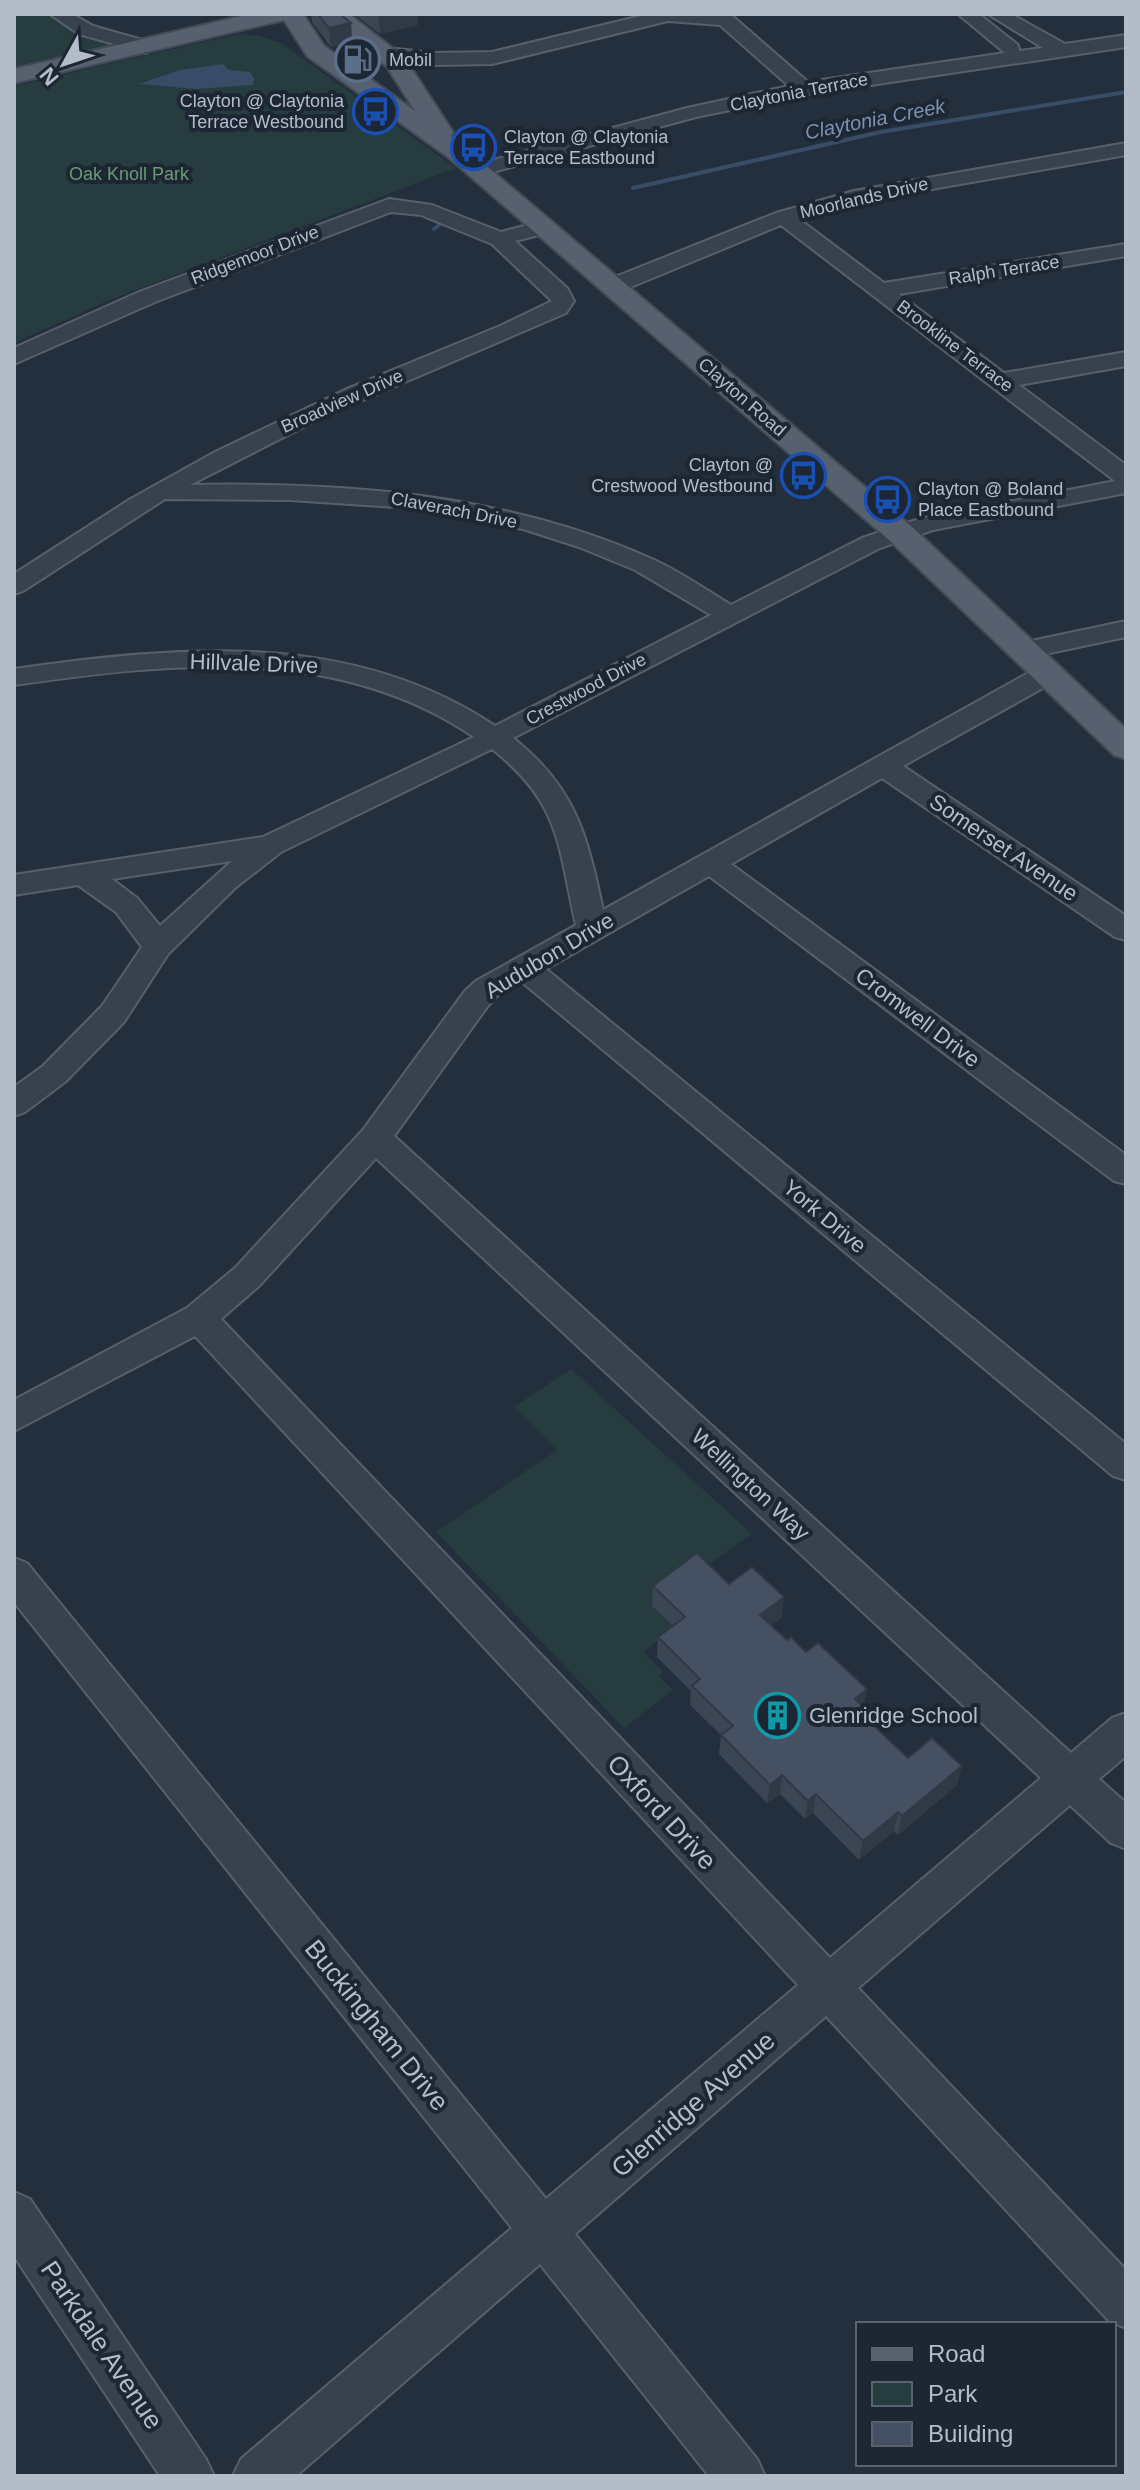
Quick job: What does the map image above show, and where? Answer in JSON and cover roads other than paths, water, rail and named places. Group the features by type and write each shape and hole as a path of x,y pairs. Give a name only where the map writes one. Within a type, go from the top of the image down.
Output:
{"main road":[{"path":"14,76 281,14"},
{"name":"Clayton Road","path":"291,14 315,51 467,161 900,533 1126,748"},
{"name":"Clayton Road","path":"335,14 387,54 404,73 430,117 467,161"},
{"path":"220,30 254,32 315,51"}],"street":[{"path":"59,14 86,30 146,47"},
{"path":"967,14 1021,56"},
{"path":"997,14 1061,50"},
{"path":"387,54 434,59 492,58 669,15 723,17 804,89"},
{"name":"Claytonia Terrace","path":"467,161 804,89 1126,41"},
{"name":"Moorlands Drive","path":"613,286 783,217 905,186 1126,149"},
{"name":"Ridgemoor Drive","path":"14,357 147,297 389,205 425,209 500,239"},
{"name":"Brookline Terrace","path":"783,217 1126,477"},
{"path":"500,239 543,227"},
{"name":"Broadview Drive","path":"14,586 55,557 160,493 258,439 355,393 558,308 563,301 559,293 500,239"},
{"name":"Ralph Terrace","path":"882,290 1126,250"},
{"path":"1001,381 1126,359"},
{"path":"258,439 254,455 256,465 267,479 290,491"},
{"name":"Crestwood Drive","path":"14,1104 54,1074 113,1014 157,947 225,881 271,845 495,737 728,614 871,543 957,518 1126,486"},
{"name":"Claverach Drive","path":"160,493 290,491 368,494 495,515 582,540 646,566 728,614"},
{"name":"Audubon Drive","path":"14,1417 199,1318 247,1277 375,1138 487,988 882,765 1037,661 1126,629"},
{"name":"Hillvale Drive","path":"17,676 169,661 290,661 332,666 408,687 442,702 495,737 545,784 563,812 592,929"},
{"name":"Somerset Avenue","path":"882,765 1126,930"},
{"name":"Crestwood Drive","path":"14,885 271,845"},
{"name":"Cromwell Drive","path":"710,863 1126,1172"},
{"path":"83,875 127,903 147,925 157,947"},
{"name":"York Drive","path":"524,967 1126,1465"},
{"name":"Wellington Way","path":"375,1138 1126,1830"},
{"name":"Oxford Drive","path":"199,1318 1126,2304"},
{"name":"Buckingham Drive","path":"14,1574 740,2476"},
{"name":"Glenridge Avenue","path":"258,2476 544,2234 1126,1731"},
{"name":"Parkdale Avenue","path":"14,2215 189,2476"}],"water":[{"path":"223,64 229,70 250,72 255,80 252,85 196,89 139,84 180,70"}],"waterway":[{"name":"Claytonia Creek","path":"633,188 881,132 1126,92"},
{"path":"434,229 443,222"}],"place":[{"name":"Mobil","path":"358,60"},
{"name":"Clayton @ Claytonia Terrace Westbound","path":"375,111"},
{"name":"Clayton @ Claytonia Terrace Eastbound","path":"473,147"},
{"name":"Clayton @ Crestwood Westbound","path":"804,475"},
{"name":"Clayton @ Boland Place Eastbound","path":"887,499"},
{"name":"Glenridge School","path":"778,1715"}],"park label":[{"name":"Oak Knoll Park","path":"129,174"}]}
